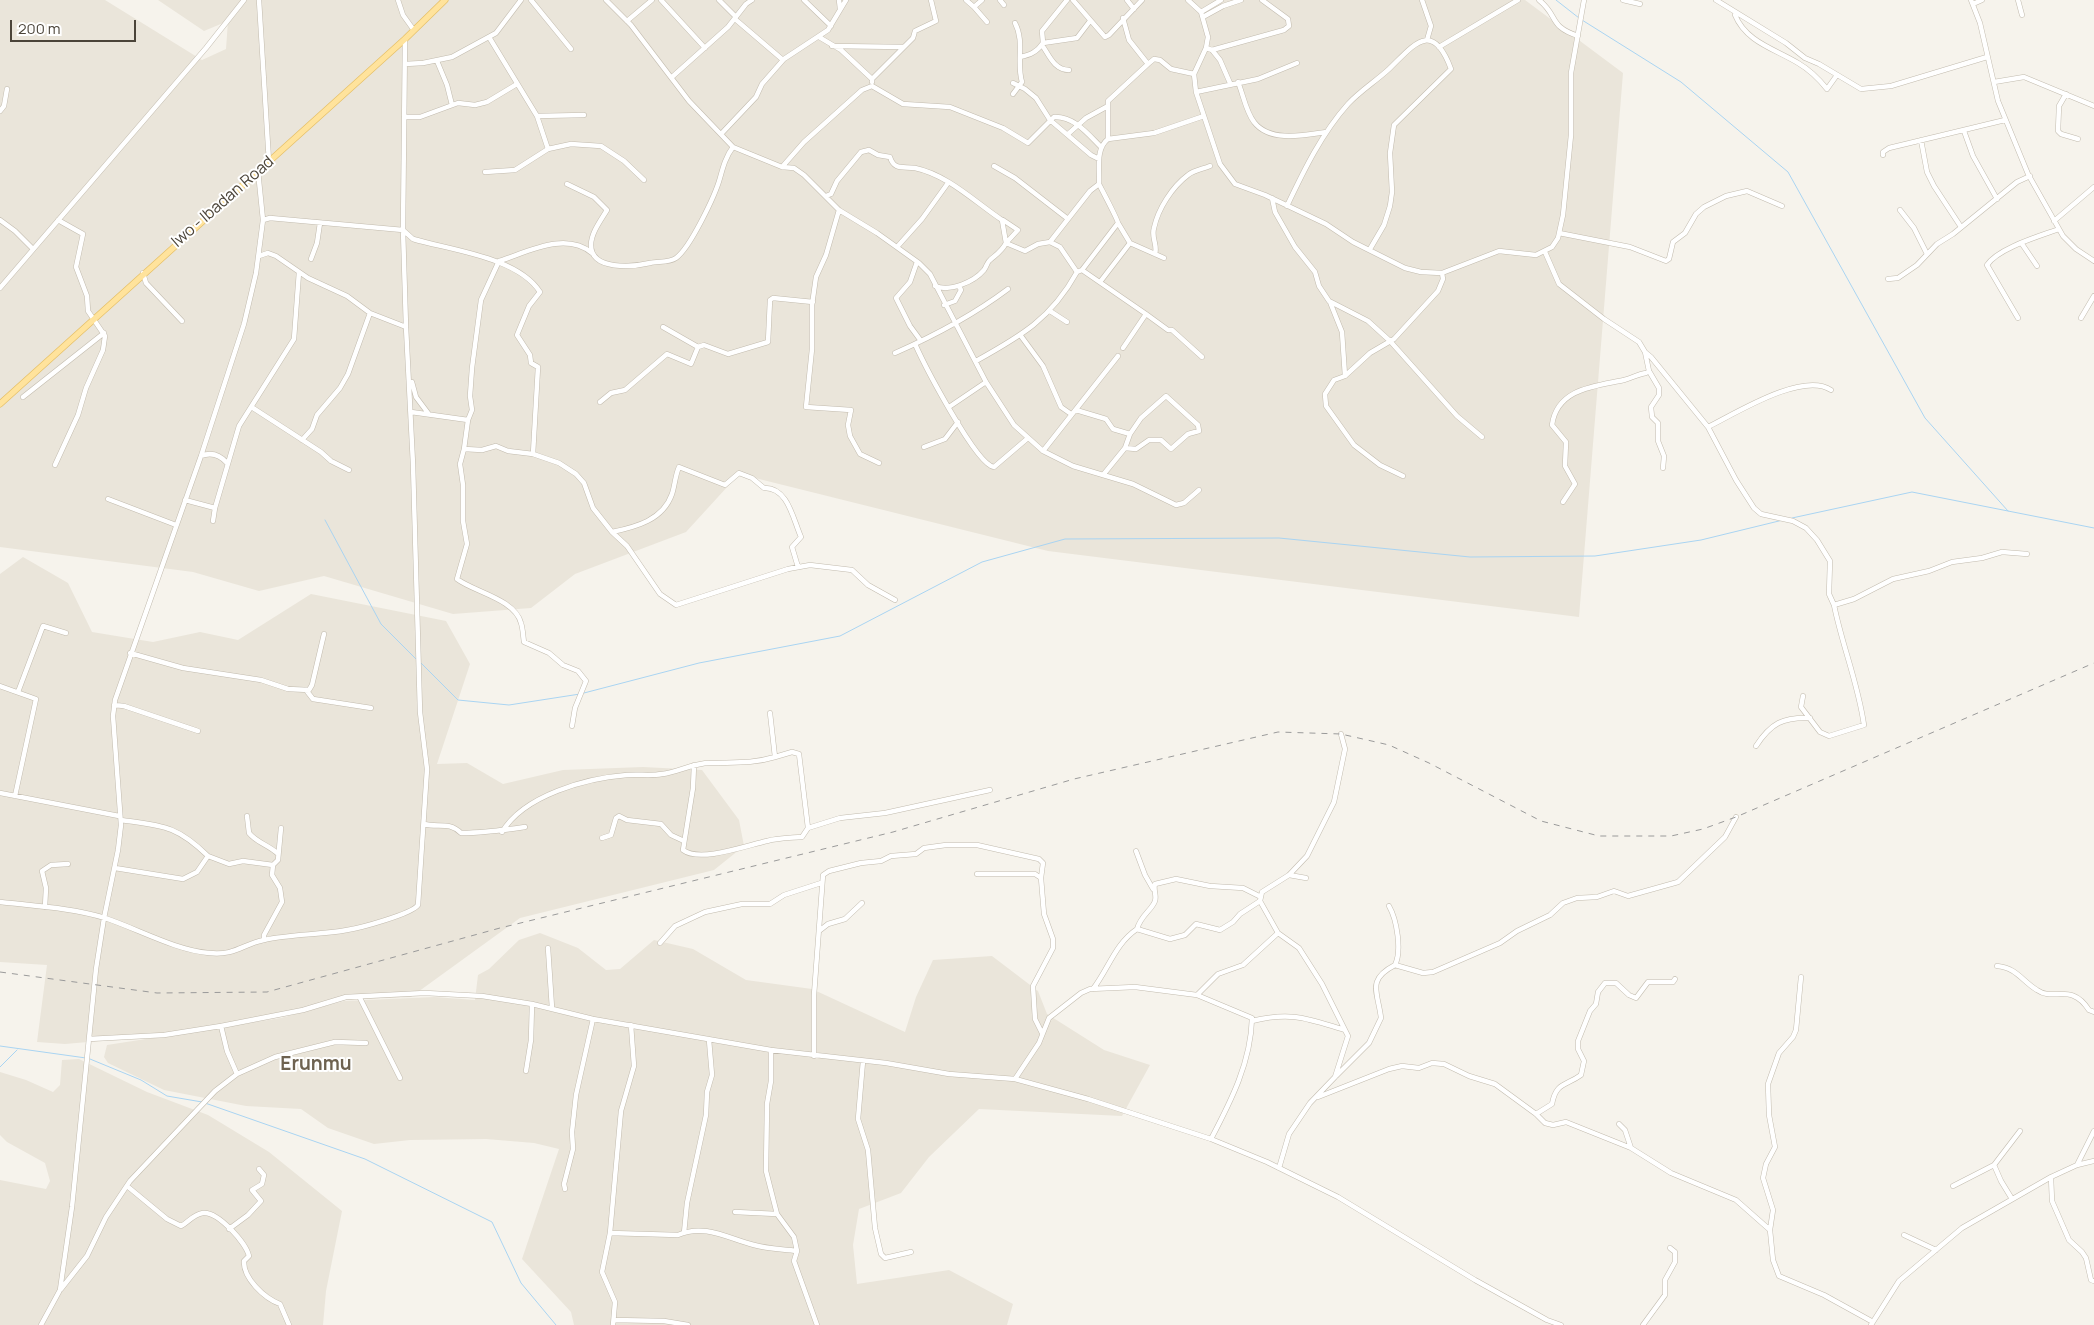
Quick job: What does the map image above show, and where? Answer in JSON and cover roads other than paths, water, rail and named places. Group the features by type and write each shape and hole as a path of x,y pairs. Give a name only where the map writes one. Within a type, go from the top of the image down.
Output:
{"main road":[{"name":"Iwo - Ibadan Road","path":"0,404 143,273 405,39 413,29 445,0"}],"street":[{"path":"0,288 206,48 244,0"},
{"path":"260,0 268,162"},
{"path":"398,0 402,15 413,29"},
{"path":"405,64 452,58 496,33 521,0"},
{"path":"531,0 571,48"},
{"path":"606,0 627,20 689,101 734,147 782,167 794,168 804,175 839,210 897,247 930,274 944,305 986,382 1014,425 1043,451 1074,466 1133,484 1176,505 1184,503 1199,490"},
{"path":"627,20 652,0"},
{"path":"662,0 705,48"},
{"path":"719,0 735,18 783,60"},
{"path":"672,77 705,48 752,0"},
{"path":"804,0 832,26"},
{"path":"839,0 840,11"},
{"path":"722,133 756,97 762,84 783,60 819,38 832,26 846,0"},
{"path":"872,86 872,79 914,38 915,30 936,21 932,0"},
{"path":"966,0 987,22"},
{"path":"974,7 982,0"},
{"path":"1000,0 1004,5"},
{"path":"1067,0 1042,31 1042,44 1053,63 1068,70"},
{"path":"1127,0 1134,9"},
{"path":"1074,1 1104,37 1110,35 1123,18 1142,0"},
{"path":"1188,0 1202,15 1208,37 1206,48 1194,74 1196,92 1212,145 1226,175 1243,189 1272,198 1405,268 1421,272 1442,273 1499,252 1536,255 1552,247 1559,233 1563,215 1571,135 1571,73 1584,0"},
{"path":"1202,15 1220,0"},
{"path":"1202,15 1241,0"},
{"path":"1212,50 1284,30 1289,26 1288,19 1262,0"},
{"path":"1422,0 1431,26 1427,40"},
{"path":"1439,47 1518,0"},
{"path":"1539,0 1548,10 1558,27 1578,36"},
{"path":"1623,0 1640,4"},
{"path":"1716,0 1786,43 1805,58 1819,64 1861,90 1886,87 1987,57"},
{"path":"1982,0 1972,2 1980,22 1987,57 2005,120 2030,176 2059,229 2076,250 2094,261"},
{"path":"2018,0 2022,14"},
{"path":"1735,13 1738,22 1753,39 1810,71 1827,89 1837,75"},
{"path":"1123,18 1129,40 1148,64"},
{"path":"1020,57 1030,55 1042,44 1078,38 1090,21"},
{"path":"1013,94 1022,82 1019,72 1020,33 1015,22"},
{"path":"490,37 537,116 548,149"},
{"path":"819,38 843,52 872,79"},
{"path":"0,902 45,907 104,918 196,951 210,954 232,952 264,940 310,932 347,930 415,909 419,901 427,769 420,712 411,412 403,230 405,39"},
{"path":"1288,206 1326,132 1350,103 1388,69 1405,50 1427,40 1439,47 1451,69 1394,125 1390,153 1392,192 1390,206 1384,225 1370,249"},
{"path":"832,46 903,47"},
{"path":"1206,48 1212,50 1220,60 1230,83"},
{"path":"1164,258 1130,243 1117,218 1109,208 1100,184 1099,159 1102,147 1108,139 1108,101 1121,87 1154,59 1160,60 1171,69 1194,74"},
{"path":"438,60 452,105"},
{"path":"1196,92 1230,83 1258,79 1297,63"},
{"path":"1994,82 2024,77 2094,106"},
{"path":"1238,82 1254,123 1280,136 1326,132"},
{"path":"1013,83 1036,98 1050,120 1091,155 1099,159"},
{"path":"404,117 420,117 452,105 475,105 487,102 517,84"},
{"path":"872,86 903,104 950,107 1003,128 1028,143 1050,120 1054,117 1061,117 1079,126 1102,147"},
{"path":"782,167 804,142 862,90 872,86"},
{"path":"0,111 4,106 7,89"},
{"path":"2066,94 2059,106 2058,131 2061,134 2078,139"},
{"path":"1068,134 1108,106"},
{"path":"537,116 584,115"},
{"path":"1108,139 1154,133 1204,116"},
{"path":"1883,155 1883,152 1889,148 2005,120"},
{"path":"1964,131 1973,156 1997,199"},
{"path":"1921,140 1927,172 1961,227"},
{"path":"484,172 515,170 548,149 571,144 601,146 624,161 644,180"},
{"path":"572,726 575,708 586,681 578,671 563,665 549,653 524,642 521,621 510,607 480,590 468,587 457,579 467,544 463,521 463,485 460,464 468,420 472,410 470,396 472,368 481,300 499,261 552,243 581,244 598,259 621,266 676,258 688,244 706,214 720,178 723,164 734,147"},
{"path":"826,196 831,194 837,181 861,152 866,150 890,157 892,163 897,167 920,169 948,183 1018,230 1006,243 1002,251 988,262 984,270 959,286 942,289 935,286"},
{"path":"994,166 1015,178 1068,219"},
{"path":"1155,254 1157,248 1152,238 1154,228 1166,200 1188,175 1210,166"},
{"path":"60,1290 72,1207 89,1039 104,918 115,868 120,818 114,705 116,690 201,456 244,324 259,256 263,220 258,171"},
{"path":"1888,279 1898,278 1917,265 1937,244 1961,227 1983,207 1997,199 2018,182 2030,176"},
{"path":"897,247 922,219 948,183"},
{"path":"567,184 594,197 607,210 591,242 594,254"},
{"path":"1050,242 1090,191 1100,184"},
{"path":"2054,221 2094,187"},
{"path":"1559,233 1630,246 1666,261 1673,242 1685,234 1696,214 1716,200 1747,190 1782,206"},
{"path":"1272,198 1275,212 1295,247 1315,272 1319,286 1329,301 1342,332 1345,376"},
{"path":"839,210 826,255 816,278 812,302 812,349 806,407 851,410 848,425 850,436 860,454 879,463"},
{"path":"1900,210 1914,228 1927,254"},
{"path":"263,220 270,218 403,230 414,239 499,261 536,285 540,292 529,306 517,335 530,355 531,363 538,367 533,454"},
{"path":"0,220 34,249"},
{"path":"54,465 78,415 86,388 103,350 104,333 88,311 87,296 76,267 83,234 58,220"},
{"path":"1002,220 1006,243"},
{"path":"311,259 317,243 320,223"},
{"path":"976,361 1021,336 1057,305 1079,271 1118,223"},
{"path":"2018,318 1987,265 1991,258 2059,229"},
{"path":"1006,243 1025,251 1038,244 1050,242 1060,247 1079,271 1100,282 1168,330 1172,330 1202,357"},
{"path":"1100,282 1130,243"},
{"path":"2022,244 2037,266"},
{"path":"1545,252 1559,284 1604,319 1638,342 1651,357 1708,427 1736,480 1754,508 1761,514 1793,520 1806,528 1827,553 1830,561 1829,594 1834,605 1838,628 1860,698 1864,725 1829,736 1820,732 1801,707 1803,696"},
{"path":"259,256 268,253 276,256 299,272 347,296 370,313 406,327"},
{"path":"917,262 910,282 896,298 910,326 921,341"},
{"path":"213,520 239,426 294,339 299,272"},
{"path":"143,273 146,283 182,321"},
{"path":"1403,476 1380,465 1354,445 1326,406 1324,394 1334,380 1345,376 1370,353 1390,341 1433,298 1442,286 1442,273"},
{"path":"944,305 955,301 961,290 959,286"},
{"path":"895,353 968,318 1008,288"},
{"path":"2081,318 2094,296"},
{"path":"663,327 698,347 704,345 728,354 768,342 770,300 784,298 812,302"},
{"path":"1329,301 1368,321 1390,341 1457,416 1482,437"},
{"path":"1050,311 1067,322"},
{"path":"302,440 312,429 317,414 348,374 370,313"},
{"path":"1123,348 1146,314"},
{"path":"23,397 104,333"},
{"path":"1021,336 1043,366 1061,407 1071,414"},
{"path":"916,344 929,375 964,435 991,467 994,467 1028,438"},
{"path":"600,402 611,393 625,390 667,354 691,364 698,347"},
{"path":"1645,352 1649,371 1659,388 1659,395 1651,407 1652,417 1658,424 1658,441 1664,456 1663,468"},
{"path":"1043,451 1118,356"},
{"path":"1563,502 1575,484 1565,466 1566,442 1552,425 1558,408 1570,395 1582,389 1626,379 1649,371"},
{"path":"409,376 416,397 428,413"},
{"path":"949,407 986,382"},
{"path":"1708,427 1784,390 1821,384 1831,390"},
{"path":"1103,475 1125,448 1130,434 1141,418 1166,396 1198,425 1199,431 1188,434 1170,448 1162,440 1149,440 1136,449 1125,448"},
{"path":"252,408 331,461 349,470"},
{"path":"1076,410 1106,420 1113,429 1130,434"},
{"path":"411,412 468,420"},
{"path":"924,447 945,439 958,422"},
{"path":"464,449 482,450 496,446 508,451 533,454 559,463 576,474 588,491 593,508 612,532 627,546 660,594 676,605 798,567 810,565 852,570 868,585 895,600"},
{"path":"201,456 218,456 228,463"},
{"path":"612,532 639,527 658,514 669,502 679,468 725,485 739,474 752,478 764,488 773,487 781,493 801,537 792,547 798,567"},
{"path":"108,498 176,525"},
{"path":"185,500 215,508"},
{"path":"1834,605 1854,599 1893,579 1929,571 1952,562 1982,558 2002,552 2027,554"},
{"path":"18,692 43,626 66,633"},
{"path":"130,653 183,668 262,680 288,689 306,690 312,685 324,634"},
{"path":"0,686 32,696 36,702 15,796"},
{"path":"306,690 313,699 371,708"},
{"path":"114,705 124,706 198,731"},
{"path":"770,713 775,758"},
{"path":"1756,746 1766,730 1781,722 1793,718 1810,718"},
{"path":"1137,929 1170,939 1185,935 1196,924 1220,930 1234,922 1240,914 1260,898 1262,892 1289,875 1307,856 1334,802 1345,749 1342,734"},
{"path":"502,832 510,820 558,790 597,779 627,775 660,775 710,762 756,763 792,752 799,754 808,828"},
{"path":"694,765 693,788 683,850 686,853 718,853 768,841 802,837 808,828 840,818 885,814 990,790"},
{"path":"0,793 170,827 192,841 208,856 229,864 243,860 273,865"},
{"path":"246,816 249,833 260,842 271,846 278,854"},
{"path":"602,838 611,835 616,818 619,816 627,820 662,824 670,836 684,841"},
{"path":"1280,1168 1288,1134 1310,1103 1369,1043 1381,1018 1375,996 1376,985 1382,972 1395,965 1423,973 1433,972 1500,943 1517,931 1550,915 1563,903 1577,898 1597,896 1614,891 1628,896 1678,882 1725,837 1736,817"},
{"path":"424,824 447,825 456,827 461,832 502,832 525,827"},
{"path":"264,940 264,934 282,902 280,888 272,875 273,865 276,863 278,854 281,828"},
{"path":"814,1056 814,995 823,875 829,871 862,862 916,854 924,848 977,844 1039,859 1044,864 1041,878 1044,914 1053,939 1053,948 1034,986 1035,1019 1042,1033"},
{"path":"1136,851 1145,875 1154,889"},
{"path":"115,868 183,879 197,872 208,856"},
{"path":"45,907 46,888 42,871 51,865 68,864"},
{"path":"977,874 1035,874 1041,878"},
{"path":"1289,875 1306,878"},
{"path":"1093,989 1116,948 1127,936 1137,929 1140,918 1155,900 1155,884 1176,879 1210,886 1243,888 1260,898 1278,933 1299,948 1322,984 1345,1030 1348,1040 1335,1077"},
{"path":"660,944 675,926 705,912 742,904 770,904 784,895 821,882"},
{"path":"818,932 822,927 845,919 862,903"},
{"path":"1389,906 1394,914 1400,949 1395,965"},
{"path":"1197,995 1218,974 1243,965 1278,933"},
{"path":"548,948 552,1008"},
{"path":"1997,966 2009,967 2038,991 2059,992 2077,997 2085,1003 2089,1010 2094,1012"},
{"path":"1801,977 1796,1030 1793,1037 1779,1053 1768,1084 1770,1122 1775,1148 1766,1164 1763,1178 1773,1210 1770,1230 1773,1257 1779,1276 1824,1295 1872,1323 1899,1281 1962,1228 2051,1177 2077,1165 2094,1161"},
{"path":"1536,1114 1552,1104 1554,1092 1559,1087 1581,1075 1584,1061 1578,1049 1578,1041 1590,1011 1596,1004 1598,992 1605,983 1616,983 1629,995 1636,998 1639,997 1644,985 1648,982 1673,982 1675,978"},
{"path":"1014,1079 1039,1043 1049,1018 1082,993 1093,989 1135,987 1197,995 1236,1012 1247,1014 1251,1017 1252,1021 1249,1054 1226,1112 1212,1139"},
{"path":"89,1039 164,1035 221,1026 303,1010 346,997 360,998 425,993 482,996 532,1004 593,1019 771,1050 864,1061 949,1074 1014,1079 1088,1099 1212,1139 1280,1168 1338,1197 1546,1323 1561,1325"},
{"path":"360,998 400,1078"},
{"path":"526,1071 531,1040 532,1004"},
{"path":"1252,1021 1275,1015 1288,1015 1307,1018 1345,1030"},
{"path":"565,1190 564,1184 573,1149 572,1132 576,1095 593,1019"},
{"path":"631,1025 634,1066 622,1111 610,1234 602,1272 615,1302 613,1322 664,1321 688,1325"},
{"path":"221,1026 228,1052 237,1074"},
{"path":"684,1233 687,1203 706,1115 707,1092 712,1075 709,1040"},
{"path":"41,1325 60,1290 87,1256 106,1217 127,1186 214,1091 237,1074 291,1053 335,1042 366,1042"},
{"path":"771,1050 771,1080 767,1104 766,1171 776,1214 794,1237 797,1251 794,1261 817,1325"},
{"path":"864,1061 858,1119 868,1150 875,1228 881,1254 886,1258 911,1252"},
{"path":"1318,1097 1389,1069 1402,1066 1419,1068 1432,1063 1452,1067 1469,1076 1495,1084 1536,1114 1545,1123 1553,1125 1566,1122 1630,1148 1671,1173 1736,1200 1770,1230"},
{"path":"1619,1124 1625,1130 1630,1148"},
{"path":"1953,1186 1994,1165 2020,1131"},
{"path":"2077,1165 2094,1131"},
{"path":"1994,1165 2012,1199"},
{"path":"229,1229 248,1215 261,1201 252,1190 262,1184 264,1175 259,1169"},
{"path":"2051,1177 2052,1201 2055,1209 2069,1240 2086,1258 2091,1280 2094,1281"},
{"path":"127,1186 167,1220 181,1226 193,1216 206,1212 214,1215 247,1246 249,1256 244,1261 244,1267 264,1295 280,1304 289,1325"},
{"path":"735,1212 776,1214"},
{"path":"610,1234 678,1235 712,1231 755,1246 797,1251"},
{"path":"1904,1235 1936,1250"},
{"path":"1644,1325 1665,1295 1666,1276 1675,1258 1675,1252 1670,1248"}],"waterway":[{"path":"1556,0 1579,18"},
{"path":"1582,20 1681,82 1788,172 1925,418 2008,511 2094,528"},
{"path":"1792,518 1912,492 2008,511"},
{"path":"325,520 381,624 417,660"},
{"path":"584,693 699,663 840,636 982,562 1065,539 1279,538 1470,557 1595,556 1701,540 1783,520"},
{"path":"420,662 458,700 509,705 580,694"},
{"path":"0,1046 86,1058"},
{"path":"0,1067 17,1050"},
{"path":"90,1059 141,1080 167,1096 202,1102"},
{"path":"205,1103 365,1159 492,1222 521,1283 556,1325"}],"railway":[{"path":"0,972 157,993 267,992 500,928 893,832 1074,779 1278,732 1341,734 1389,745 1429,763 1541,821 1599,836 1671,836 1703,829 1736,817 2094,663"}],"district":[{"name":"Erunmu","path":"316,1065"}]}
